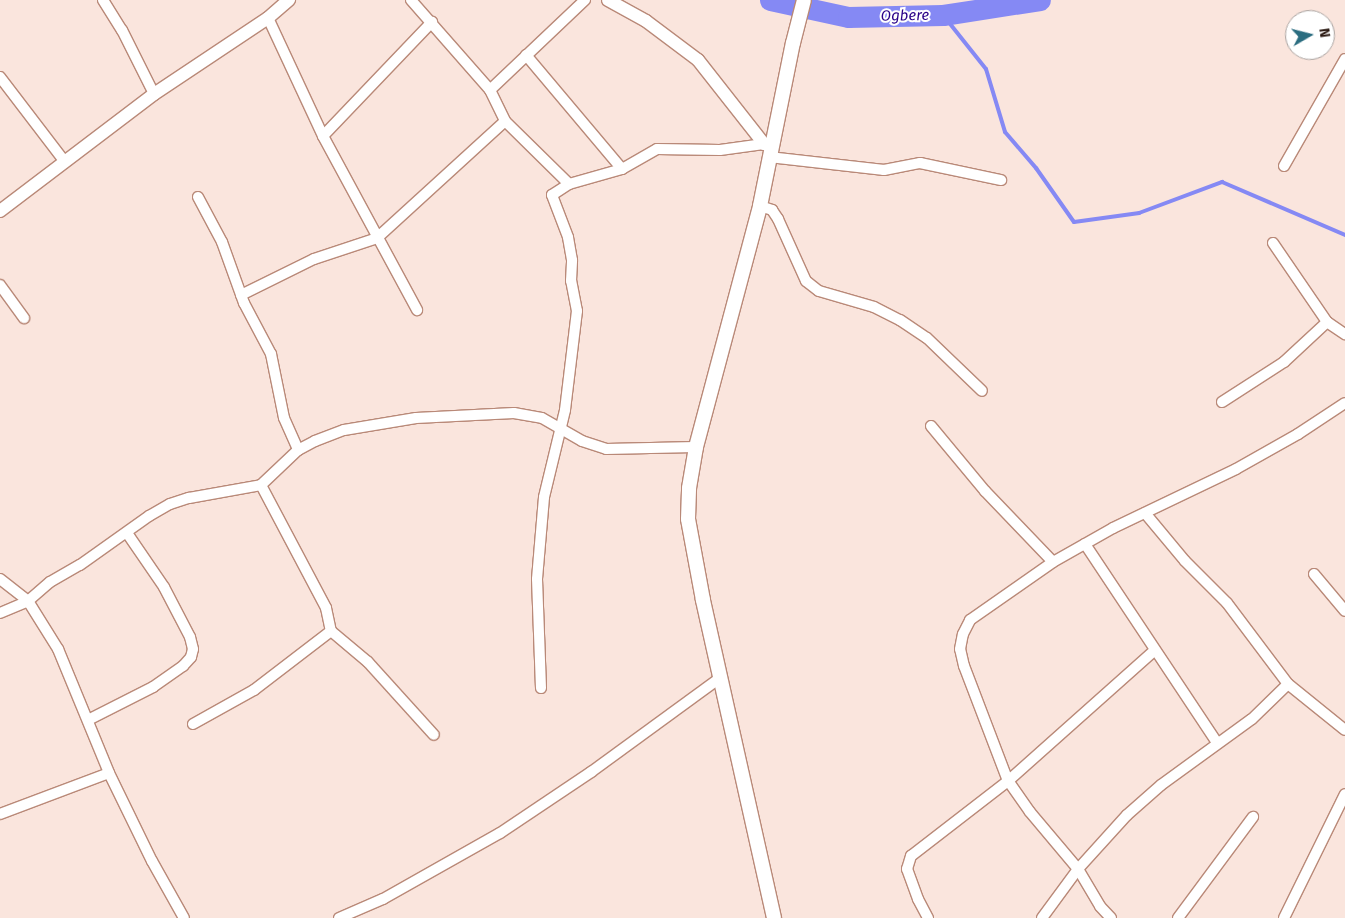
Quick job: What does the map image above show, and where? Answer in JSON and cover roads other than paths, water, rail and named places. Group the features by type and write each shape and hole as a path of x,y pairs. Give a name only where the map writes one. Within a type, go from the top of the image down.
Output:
{"main road":[{"path":"774,918 720,678 688,518 689,488 696,447 760,206 768,149 804,0"}],"street":[{"path":"103,0 122,30 154,94"},
{"path":"411,0 490,90 505,121 569,184"},
{"path":"490,90 585,0"},
{"path":"608,0 646,21 698,60 768,149"},
{"path":"0,211 154,94 268,18 286,1"},
{"path":"268,18 324,136 416,310"},
{"path":"324,136 432,22"},
{"path":"526,55 622,169"},
{"path":"1284,166 1345,59"},
{"path":"0,77 65,162"},
{"path":"241,295 314,259 377,238 505,121"},
{"path":"542,688 537,579 544,497 561,429 570,382 577,311 571,281 572,260 568,237 552,195 569,184 622,169 657,149 768,149 884,170 920,163 1001,180"},
{"path":"198,197 222,242 241,295 271,354 284,418 298,450"},
{"path":"760,206 772,210 778,219 806,281 819,291 874,307 900,320 927,338 982,391"},
{"path":"1273,243 1327,322 1345,334"},
{"path":"0,285 24,318"},
{"path":"1222,402 1284,362 1327,322"},
{"path":"1111,918 1100,906 1078,869 1030,812 1008,781 964,666 960,649 963,634 970,620 1053,562 1145,513 1244,464 1298,434 1345,403"},
{"path":"0,613 28,600 50,582 149,516 188,498 261,485 298,450 314,441 344,430 416,418 514,413 542,418 582,441 617,450 696,447"},
{"path":"931,426 985,491 1053,562"},
{"path":"261,485 326,608 331,631 368,662 434,735"},
{"path":"1145,513 1185,561 1228,603 1288,684 1345,730"},
{"path":"88,720 153,687 183,666 191,658 193,649 190,637 164,587 127,532"},
{"path":"1085,544 1154,652 1217,744"},
{"path":"1314,574 1345,611"},
{"path":"0,579 28,600 58,648 109,773 152,861 184,918"},
{"path":"193,724 254,690 331,631"},
{"path":"928,918 918,899 907,869 911,856 1008,781 1154,652"},
{"path":"339,918 382,899 500,833 591,772 720,678"},
{"path":"1042,918 1078,869 1126,815 1161,785 1252,719 1288,684"},
{"path":"0,814 109,773"},
{"path":"1284,918 1345,794"},
{"path":"1178,918 1253,817"}],"waterway":[{"name":"Ogbere","path":"770,0 848,17 943,15 1040,0"},
{"path":"943,15 986,69 1005,132 1036,168 1074,222 1139,213 1222,182 1345,235"}]}
